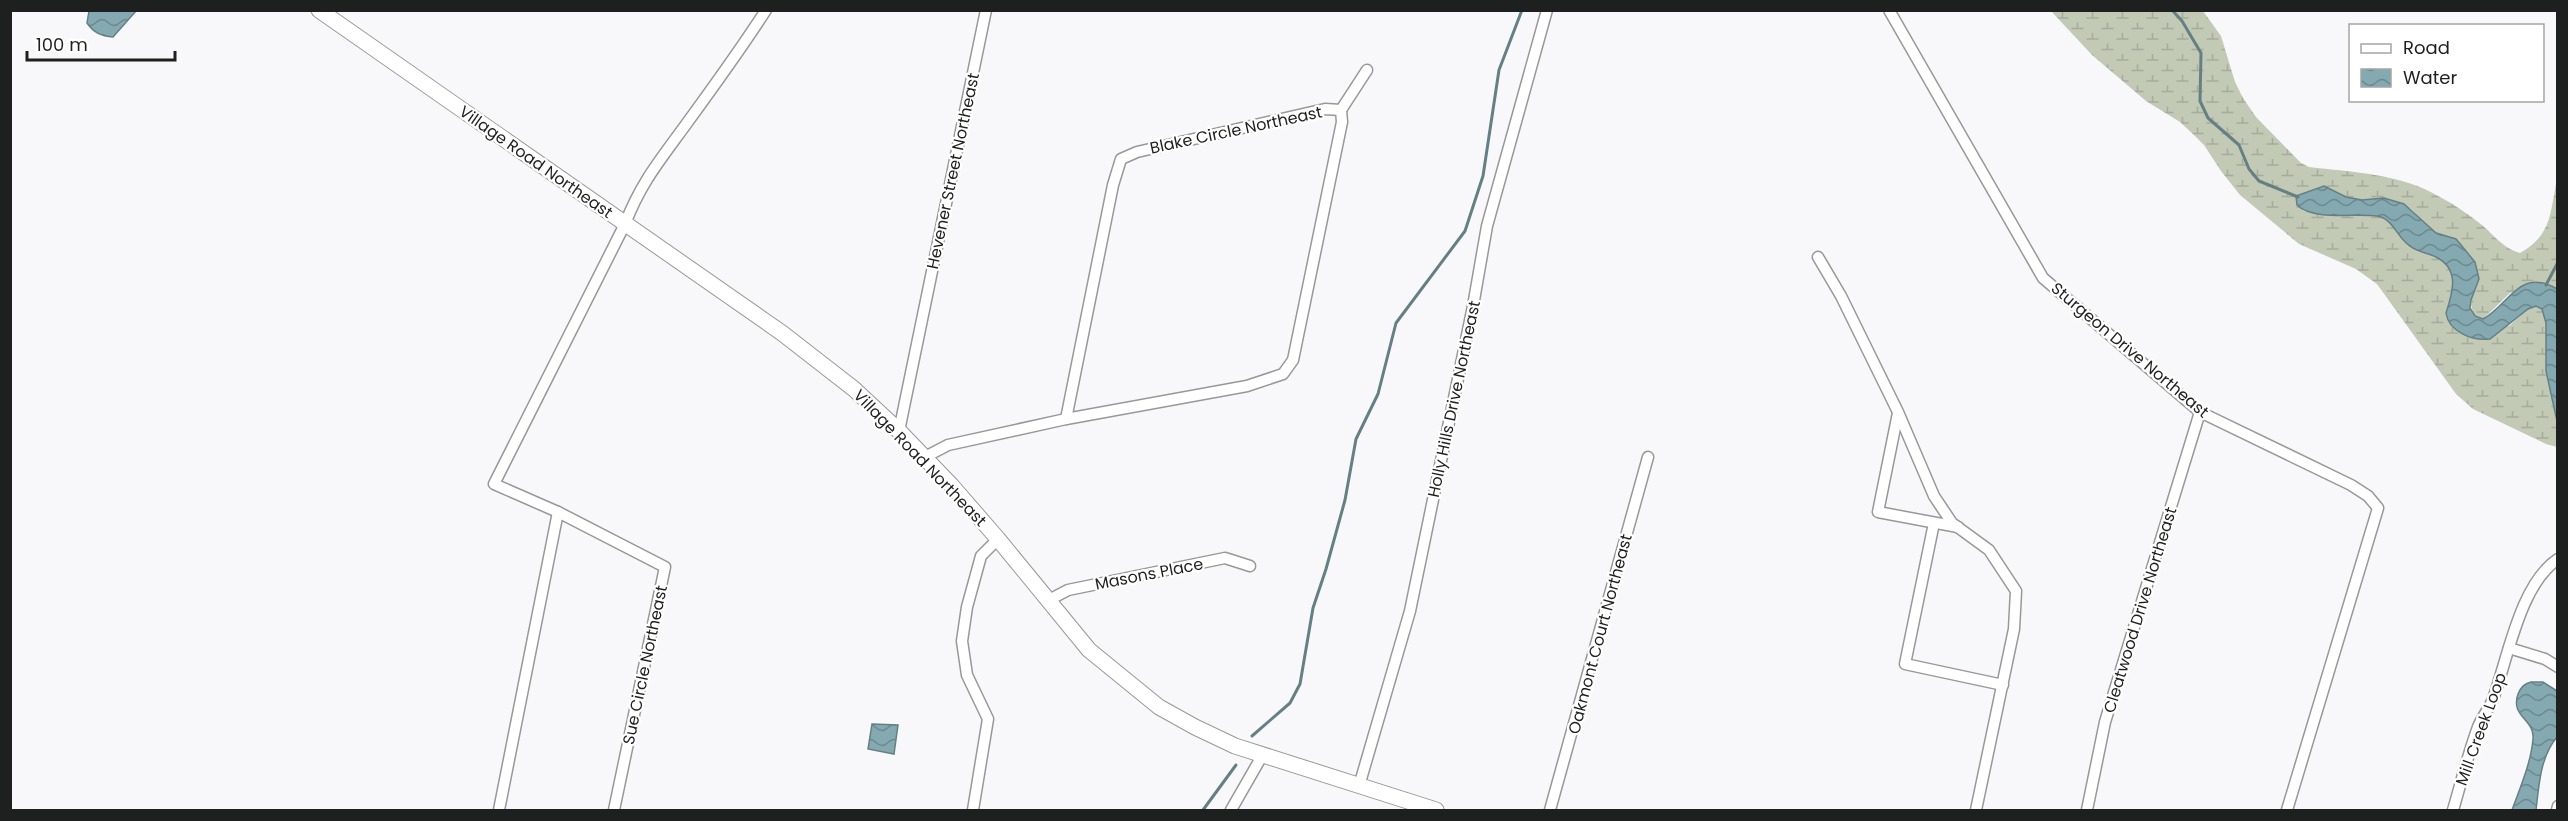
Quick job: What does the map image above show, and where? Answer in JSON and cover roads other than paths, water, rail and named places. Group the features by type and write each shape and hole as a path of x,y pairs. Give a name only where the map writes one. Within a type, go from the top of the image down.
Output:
{"main road":[{"name":"Village Road Northeast","path":"319,10 782,333 855,389 925,457 998,539 1089,650 1160,707 1204,732 1262,756 1436,810"}],"street":[{"path":"625,224 636,197 654,166 743,47 766,10"},
{"name":"Hevener Street Northeast","path":"899,431 986,10"},
{"name":"Holly Hills Drive Northeast","path":"1359,786 1410,611 1473,306 1487,226 1547,10"},
{"name":"Sturgeon Drive Northeast","path":"1888,10 2043,278 2200,412 2351,485 2368,496 2378,508 2288,810"},
{"path":"1341,110 1366,70"},
{"name":"Blake Circle Northeast","path":"925,457 948,445 1066,419 1247,386 1283,374 1293,360 1300,330 1342,122 1341,110 1325,109 1137,152 1121,159 1113,185 1066,419"},
{"name":"Sue Circle Northeast","path":"614,810 666,567 494,484 625,224"},
{"path":"1818,256 1898,412 1934,495 1952,523 1989,550 2016,591 2014,629 1976,810"},
{"path":"1898,412 1878,512 1958,527"},
{"name":"Cleatwood Drive Northeast","path":"2087,810 2105,722 2200,412"},
{"name":"Oakmont Court Northeast","path":"1550,810 1648,457"},
{"path":"499,810 558,513"},
{"path":"1934,523 1905,664 2003,685"},
{"path":"973,810 988,720 967,675 962,641 967,607 981,556 998,539"},
{"name":"Masons Place","path":"1049,600 1068,590 1225,558 1250,566"},
{"name":"Mill Creek Loop","path":"2453,810 2478,729 2493,701 2522,611 2536,582 2549,565 2558,559"},
{"path":"2509,648 2545,659 2558,667"},
{"path":"1231,810 1262,756"}],"water":[{"path":"89,10 136,11 113,37 105,36 92,29 87,23"},
{"path":"2324,186 2346,197 2362,200 2384,198 2404,204 2436,233 2456,239 2475,262 2479,279 2470,308 2475,316 2483,319 2516,290 2533,282 2544,283 2557,289 2557,421 2546,371 2546,323 2542,309 2536,306 2528,309 2490,339 2462,334 2448,320 2446,313 2453,282 2452,274 2444,262 2410,246 2383,218 2368,215 2324,215 2304,210 2297,205 2296,196"},
{"path":"2531,682 2543,682 2557,691 2557,737 2544,763 2536,810 2512,810 2528,766 2533,739 2533,732 2517,708 2516,702 2522,688"},
{"path":"872,724 898,725 894,754 868,749"}],"waterway":[{"path":"1252,736 1290,703 1300,684 1313,608 1345,500 1356,439 1378,394 1396,323 1465,231 1483,176 1499,70 1522,10"},
{"path":"2172,10 2182,21 2201,53 2200,101 2208,118 2239,145 2249,169 2259,181 2298,197"},
{"path":"2546,285 2558,262"},
{"path":"1203,810 1236,765"}]}
